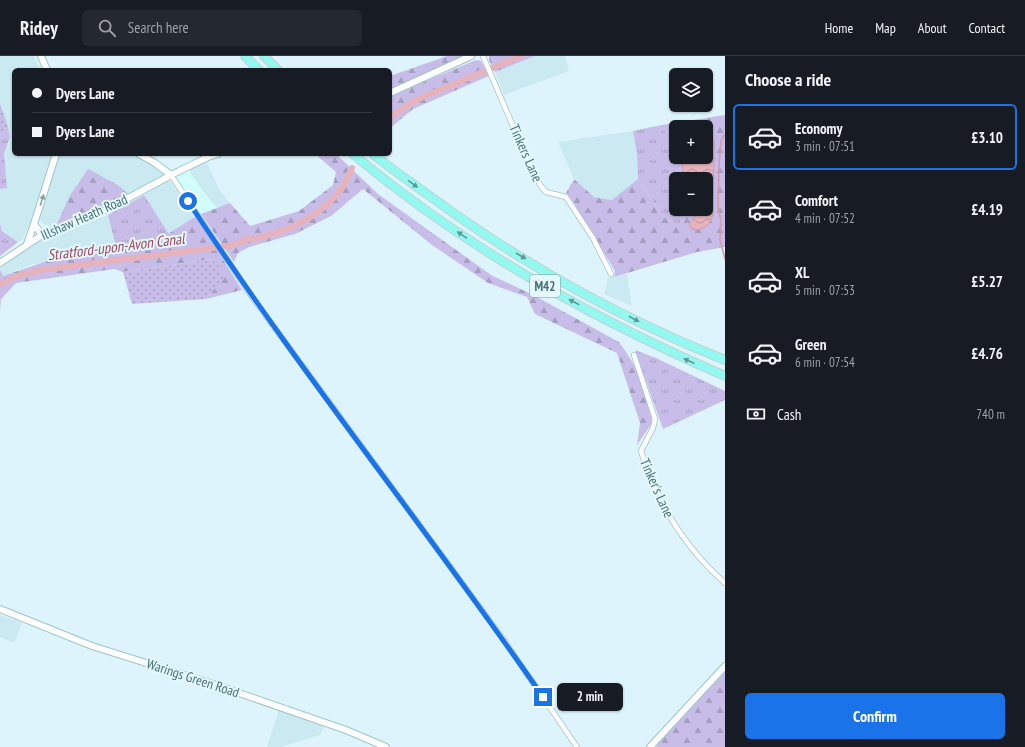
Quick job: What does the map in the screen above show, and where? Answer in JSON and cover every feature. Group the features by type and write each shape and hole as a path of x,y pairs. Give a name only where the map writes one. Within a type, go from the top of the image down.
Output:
{"highway":[{"path":"245,56 257,68"},
{"path":"264,56 276,68"},
{"name":"M42","path":"355,156 377,174 461,235 531,279 671,353 725,376"},
{"name":"M42","path":"375,156 468,224 555,278 641,323 725,360"}],"street":[{"path":"41,56 46,68"},
{"path":"392,92 471,56"},
{"name":"Tinkers Lane","path":"483,56 493,76 524,152 540,185 546,192 566,197 594,238 611,274"},
{"path":"27,244 55,156"},
{"path":"143,156 171,175 214,237 252,297 501,636 577,747"},
{"name":"Illshaw Heath Road","path":"0,263 42,235 108,210 171,175 211,156"},
{"path":"34,224 42,235"},
{"name":"Tinker's Lane","path":"634,355 651,402 655,419 653,428 641,451 644,462 672,522 705,565 725,583"},
{"name":"Warings Green Road","path":"0,609 92,646 213,684 346,730 386,747"},
{"path":"650,747 725,666"}],"shaded area":[{"path":"0,56 34,56 40,68 12,68 12,156 51,156 34,216 22,240 18,242 2,230 0,223 0,189 7,188 4,153 10,137 0,103"},
{"path":"535,56 565,56 569,71 504,95 495,72"},
{"path":"633,131 637,155 638,179 612,200 594,197 574,179 558,142"},
{"path":"57,156 135,156 163,173 163,175 129,195 118,185 105,178 69,197 56,226 49,226 42,223 40,218"},
{"path":"206,161 220,191 230,203 217,208 202,191 188,169"},
{"path":"188,169 217,208 201,214 191,201 174,177"},
{"path":"167,181 170,181 196,216 168,234 144,195"},
{"path":"108,215 117,251 57,259 30,265 3,276 0,268 27,248 47,237"},
{"path":"627,274 632,306 604,294 608,278"},
{"path":"0,615 22,623 14,643 0,637"},
{"path":"279,710 324,727 320,735 281,747 267,747"}],"green space":[{"path":"447,56 467,56 392,90 392,75"},
{"path":"489,56 535,56 495,72 489,60"},
{"path":"476,60 481,61 489,76 413,109 392,126 392,95"},
{"path":"0,103 8,127 0,135"},
{"path":"725,115 725,247 697,252 614,277 615,271 572,200 566,193 574,179 594,197 612,200 638,179 663,217 681,225 686,216 713,216 713,172 687,172 685,164 713,164 713,120 694,120"},
{"path":"669,124 669,134 656,126"},
{"path":"656,126 669,134 669,164 685,164 687,172 669,172 669,216 686,216 681,226 663,217 638,179 637,155 633,131"},
{"path":"8,127 10,137 4,153 7,188 0,189 0,135"},
{"path":"317,156 338,156 378,194 491,275 535,296 619,342 637,370 648,401 652,423 637,445 640,423 617,353 535,314 527,297 488,283 432,245 363,189 331,216 295,234 249,247 238,253 234,262 201,214 230,203 250,226 299,211 333,185 336,172"},
{"path":"88,169 118,185 129,195 56,226 69,197"},
{"path":"144,195 170,236 158,244 126,242 117,251 108,215"},
{"path":"196,216 242,290 206,299 224,276 214,259 123,272 114,269 16,283 1,299 0,311 0,269 3,276 56,258 117,251 126,242 158,244 170,236 168,234"},
{"path":"0,223 2,231 18,242 0,256"},
{"path":"214,259 225,276 206,299 132,304 123,272"},
{"path":"635,350 656,358 725,391 725,400 663,429"},
{"path":"725,672 725,747 656,747 660,741"}],"water":[{"path":"713,140 714,141 713,214 713,172 683,171 683,164 713,164"},
{"path":"712,216 709,224 704,228 693,230 689,224 695,217"}],"waterway":[{"name":"Stratford-upon-Avon Canal","path":"392,116 416,100 521,56"},
{"path":"724,135 721,141 718,206 721,221 720,240 725,259"},
{"name":"Stratford-upon-Avon Canal","path":"0,284 20,275 40,270 228,246 245,240 264,237 294,226 318,212 338,193 352,168"}],"route":[{"path":"188,201 214,237 252,297 501,636 543,697"}]}
